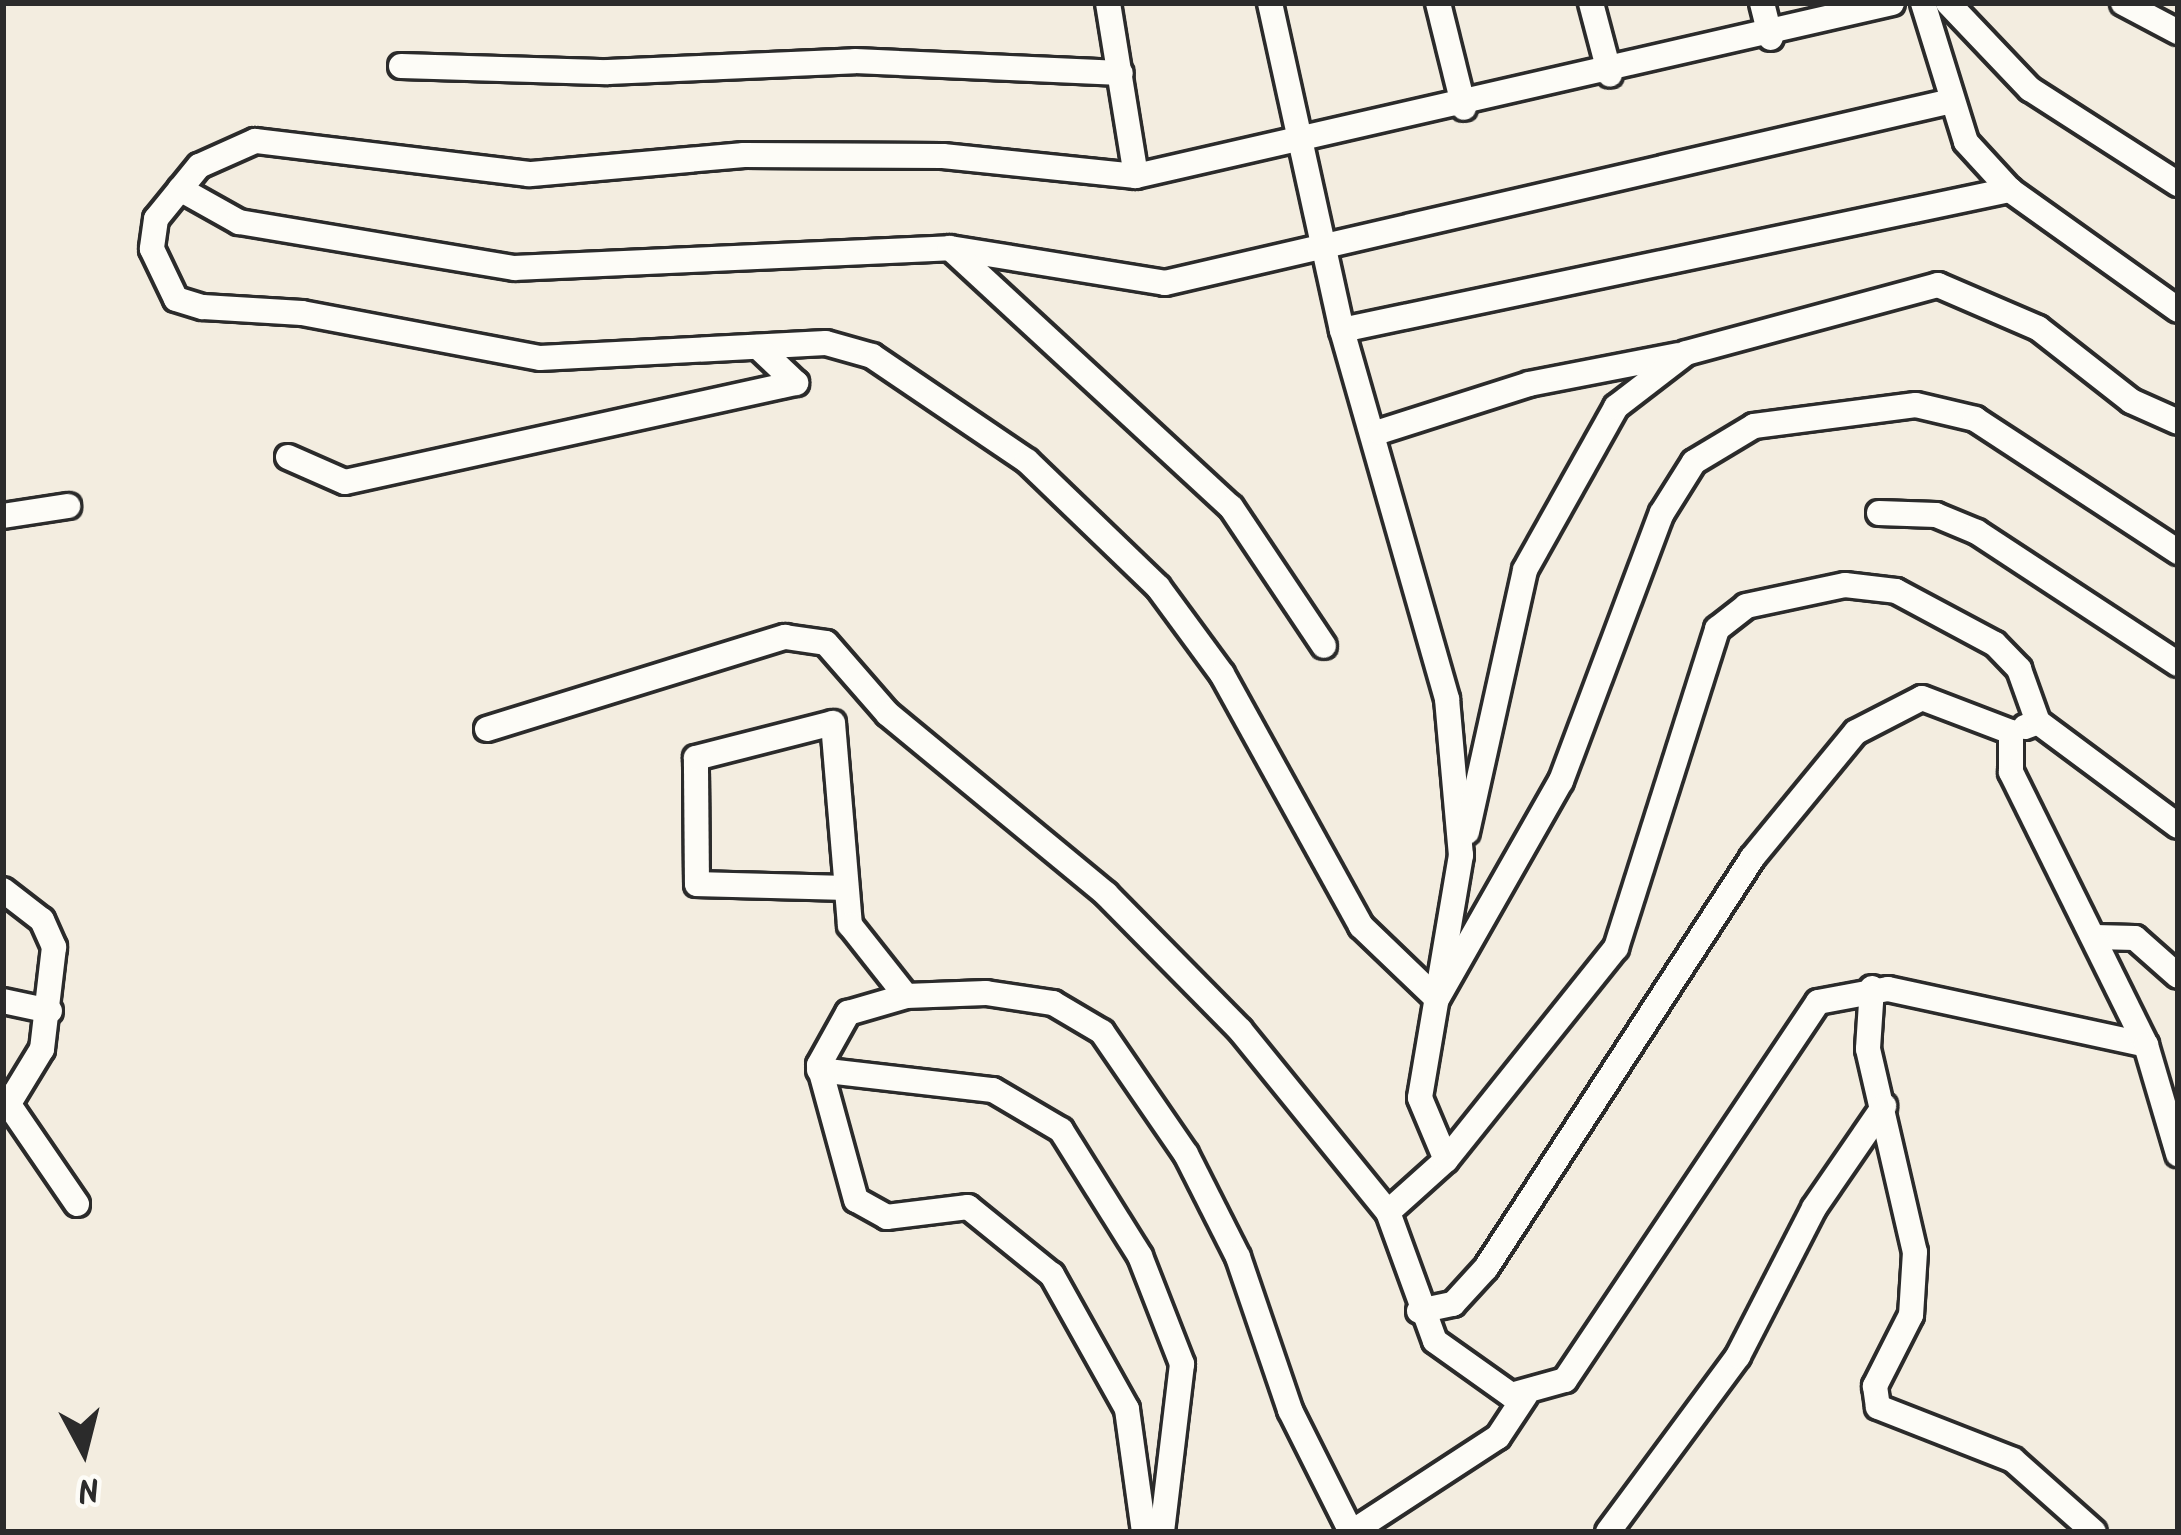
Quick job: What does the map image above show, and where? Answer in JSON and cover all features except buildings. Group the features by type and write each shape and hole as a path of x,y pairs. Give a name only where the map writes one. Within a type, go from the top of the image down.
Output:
{"street":[{"path":"1108,3 1136,176"},
{"path":"1270,3 1297,147 1342,329 1379,432 1447,698 1461,855"},
{"path":"1438,3 1464,108"},
{"path":"1591,3 1610,75"},
{"path":"1762,3 1771,38"},
{"path":"1438,1000 1361,926 1222,674 1126,555 1027,461 872,356 826,343 540,358 384,326 203,308 176,299 152,249 156,219 180,189 230,146 255,141 530,174 766,155 1136,176 1297,147 1771,38 1892,3"},
{"path":"1923,3 1947,102 2010,190 2178,310"},
{"path":"1948,3 2030,89 2178,184"},
{"path":"2122,3 2144,9 2178,32"},
{"path":"401,66 608,72 855,61 1120,73"},
{"path":"180,189 239,222 514,268 950,248 1165,283 1947,102"},
{"path":"1342,329 2010,190"},
{"path":"950,248 1231,507 1324,646"},
{"path":"1379,432 1528,383 1686,353 1938,285 2038,328 2131,400 2178,422"},
{"path":"288,457 345,482 796,383 758,347"},
{"path":"1446,1160 1420,1098 1461,855 1525,570 1616,407 1686,353"},
{"path":"1438,1000 1561,781 1662,514 1694,462 1754,426 1916,405 1975,419 2178,553"},
{"path":"3,516 68,506"},
{"path":"1879,513 1936,515 1977,532 2178,664"},
{"path":"1388,1212 1446,1160 1616,948 1718,628 1746,606 1845,585 1896,591 1995,644 2019,669 2038,722 2178,826"},
{"path":"487,729 784,638 826,643 888,714 1123,911 1240,1030 1388,1212 1419,1311 1458,1366 1525,1396"},
{"path":"1419,1311 1453,1304 1486,1268 1699,930 1856,732 1892,704 1922,698 2012,732 2038,722"},
{"path":"845,888 697,884 697,758 833,723 850,925 906,996"},
{"path":"2012,732 2011,772 2146,1045 2178,1154"},
{"path":"3,890 42,920 54,947 50,1012 7,1098 77,1204"},
{"path":"2095,937 2135,938 2178,976"},
{"path":"1144,1532 1127,1409 1068,1298 1033,1254 968,1207 866,1211 819,1070 839,1021 906,996 1053,1003 1114,1046 1238,1257 1290,1410 1352,1532 1498,1437 1525,1396 1565,1380 1806,1009 1873,988 2146,1045"},
{"path":"1873,988 1868,1049 1884,1106 1915,1277 1906,1334 1875,1386 1878,1407 2013,1460 2094,1532"},
{"path":"3,1001 50,1012"},
{"path":"819,1070 993,1090 1061,1130 1140,1256 1182,1364 1162,1532"},
{"path":"1608,1532 1738,1357 1814,1208 1884,1106"}]}
